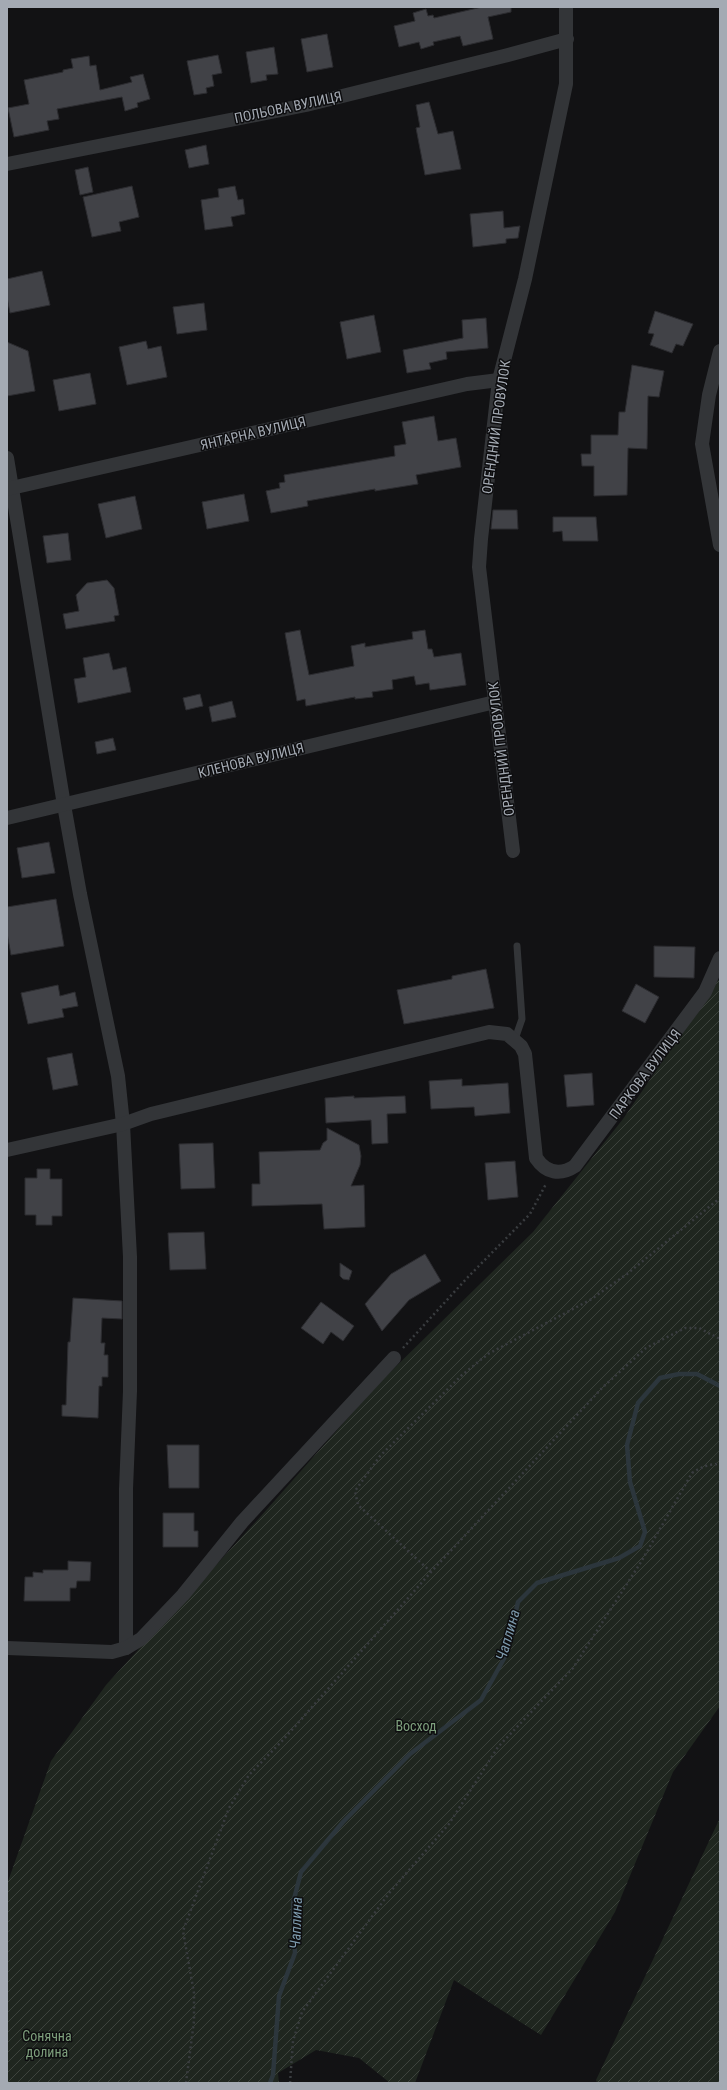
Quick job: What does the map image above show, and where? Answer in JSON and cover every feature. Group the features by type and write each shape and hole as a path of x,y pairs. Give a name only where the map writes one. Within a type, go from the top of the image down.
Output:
{"street":[{"name":"ОРЕНДНИЙ ПРОВУЛОК","path":"513,851 479,567 499,380 525,279 566,84 566,7"},
{"name":"ПОЛЬОВА ВУЛИЦЯ","path":"7,164 306,105 567,39"},
{"path":"720,351 708,395 702,444 720,544"},
{"name":"ЯНТАРНА ВУЛИЦЯ","path":"10,488 467,384 499,380"},
{"path":"7,458 10,488 64,805 80,894 118,1076 123,1124 130,1257 130,1391 126,1489 126,1648"},
{"name":"КЛЕНОВА ВУЛИЦЯ","path":"7,818 495,702"},
{"name":"ПАРКОВА ВУЛИЦЯ","path":"554,1172 561,1172 575,1166 705,992 720,958"},
{"path":"7,1150 123,1124 151,1114 489,1032 507,1034 515,1039 525,1054 536,1158 546,1169 554,1172"},
{"path":"7,1648 112,1652 126,1648 141,1638 183,1595 242,1522 394,1358"}],"lane":[{"path":"515,1039 522,1019 517,946"}],"path":[{"path":"394,1358 468,1277 530,1214 554,1172"},
{"path":"431,1572 358,1506 355,1491 380,1456 462,1375 488,1354 590,1300 627,1274 720,1198"},
{"path":"186,2083 194,2021 194,1993 183,1931 229,1808 249,1774 283,1740 431,1572 603,1387 646,1348 685,1328 699,1328 720,1339"},
{"path":"290,2083 294,2042 302,2012 318,1988 390,1892 449,1824 498,1747 573,1668 641,1562 686,1480 699,1468 711,1464 720,1464"}],"green space":[{"name":"Восход","path":"718,980 720,981 720,1706 673,1772 615,1912 541,2035 454,1980 415,2083 390,2083 359,2058 316,2050 278,2073 279,2083 7,2083 7,1884 51,1761 106,1685 261,1516 378,1384 533,1232 623,1119"},
{"path":"720,1818 720,2083 597,2083 596,2080"}],"building":[{"path":"482,7 511,7 511,12 488,17 493,39 463,46 460,36 433,42 434,45 421,49 419,42 399,47 394,26 415,21 413,13 426,9 428,16 433,15 434,18"},
{"path":"327,34 333,67 307,72 301,39"},
{"path":"274,47 278,74 266,75 267,80 251,83 246,52"},
{"path":"218,55 222,73 212,75 214,86 206,88 207,93 194,95 187,61"},
{"path":"89,56 90,66 96,65 100,90 132,82 130,77 143,74 150,99 137,103 138,107 125,111 122,97 57,109 59,119 47,121 49,130 14,137 8,108 29,104 24,80 63,72 63,70 73,68 71,59"},
{"path":"429,102 438,134 453,131 461,169 425,175 416,128 420,127 416,105"},
{"path":"206,145 209,164 189,168 185,150"},
{"path":"88,167 93,192 80,195 75,170"},
{"path":"132,186 139,217 119,222 121,231 92,237 83,197"},
{"path":"235,186 238,200 243,199 245,214 231,217 233,226 205,230 201,200 219,197 218,189"},
{"path":"503,211 504,228 520,226 518,238 506,239 506,243 473,247 470,214"},
{"path":"42,271 50,305 10,313 7,297 7,279"},
{"path":"204,303 207,330 177,334 173,307"},
{"path":"655,311 693,324 683,346 676,344 672,353 650,345 654,334 648,333"},
{"path":"374,315 381,352 347,359 340,322"},
{"path":"486,318 488,348 446,352 447,359 429,363 431,369 407,373 403,350 463,338 462,320"},
{"path":"146,341 148,349 161,346 167,377 127,385 119,347"},
{"path":"7,342 28,351 35,391 7,396"},
{"path":"632,365 664,371 659,397 648,396 647,449 628,448 627,495 594,496 594,466 582,466 581,454 591,454 591,435 618,435 619,412 625,412"},
{"path":"90,373 96,404 59,411 53,380"},
{"path":"434,416 438,441 456,438 461,467 416,475 418,484 375,491 375,489 307,501 308,506 271,513 266,491 280,488 279,483 285,482 284,475 395,456 394,446 406,444 402,422"},
{"path":"244,494 249,521 207,529 202,502"},
{"path":"135,496 142,529 106,538 98,504"},
{"path":"493,510 517,510 518,529 491,529"},
{"path":"553,517 596,517 598,541 563,541 562,531 553,532"},
{"path":"68,533 71,560 47,563 43,536"},
{"path":"107,580 114,588 119,615 114,616 115,621 66,629 63,614 79,611 76,595 87,583"},
{"path":"300,630 309,675 354,666 351,646 365,643 365,647 413,639 412,632 425,630 428,649 432,649 434,657 461,653 466,685 430,690 429,683 416,685 414,676 392,680 393,689 372,692 373,697 355,699 355,697 306,706 305,699 297,701 285,633"},
{"path":"109,653 113,670 126,667 131,692 78,703 74,679 86,677 83,658"},
{"path":"200,694 203,706 186,710 183,698"},
{"path":"232,701 236,717 212,722 209,707"},
{"path":"113,738 116,750 97,754 95,742"},
{"path":"49,842 55,873 22,878 17,848"},
{"path":"56,899 64,946 11,955 7,933 7,907"},
{"path":"654,946 695,947 694,978 654,977"},
{"path":"486,969 494,1008 404,1024 397,990 452,979 452,976"},
{"path":"636,984 659,997 645,1023 622,1011"},
{"path":"58,985 60,996 75,992 78,1006 62,1009 64,1017 28,1024 21,993"},
{"path":"72,1053 78,1085 53,1090 47,1058"},
{"path":"592,1073 594,1105 567,1107 564,1075"},
{"path":"462,1079 462,1086 508,1083 510,1113 475,1116 474,1107 431,1109 429,1081"},
{"path":"354,1096 354,1098 405,1096 406,1113 387,1114 388,1143 372,1144 371,1120 326,1123 325,1098"},
{"path":"327,1128 359,1145 361,1156 360,1165 351,1186 364,1185 365,1227 324,1229 322,1204 252,1206 252,1184 260,1184 259,1152 320,1150 323,1143 327,1140"},
{"path":"213,1143 215,1188 181,1189 179,1144"},
{"path":"515,1161 518,1197 488,1200 485,1163"},
{"path":"37,1169 50,1169 50,1179 62,1179 62,1216 52,1216 52,1225 36,1225 36,1215 25,1215 25,1178 37,1178"},
{"path":"204,1232 206,1269 170,1270 168,1233"},
{"path":"425,1254 441,1281 409,1300 382,1331 365,1304 391,1274"},
{"path":"340,1263 352,1271 349,1280 343,1279 340,1276"},
{"path":"73,1298 122,1301 122,1319 102,1318 101,1343 105,1343 104,1355 108,1355 108,1377 102,1377 102,1386 99,1386 98,1418 62,1416 62,1405 66,1405 68,1342 70,1342"},
{"path":"321,1302 354,1326 343,1341 331,1332 323,1344 301,1328"},
{"path":"167,1445 199,1445 199,1488 169,1488"},
{"path":"163,1513 194,1513 194,1531 198,1531 198,1547 163,1547"},
{"path":"68,1561 91,1562 90,1581 77,1581 76,1588 70,1588 70,1601 24,1601 25,1577 33,1577 33,1572 43,1573 43,1570 68,1570"}],"waterway":[{"name":"Чаплина","path":"270,2083 273,2075 279,1996 295,1953 293,1903 301,1872 343,1822 410,1754 481,1700 506,1655 518,1602 537,1583 619,1558 640,1546 645,1532 630,1482 627,1445 638,1403 660,1378 679,1374 697,1374 720,1386"}],"park label":[{"name":"Сонячна долина","path":"47,2044"}]}
